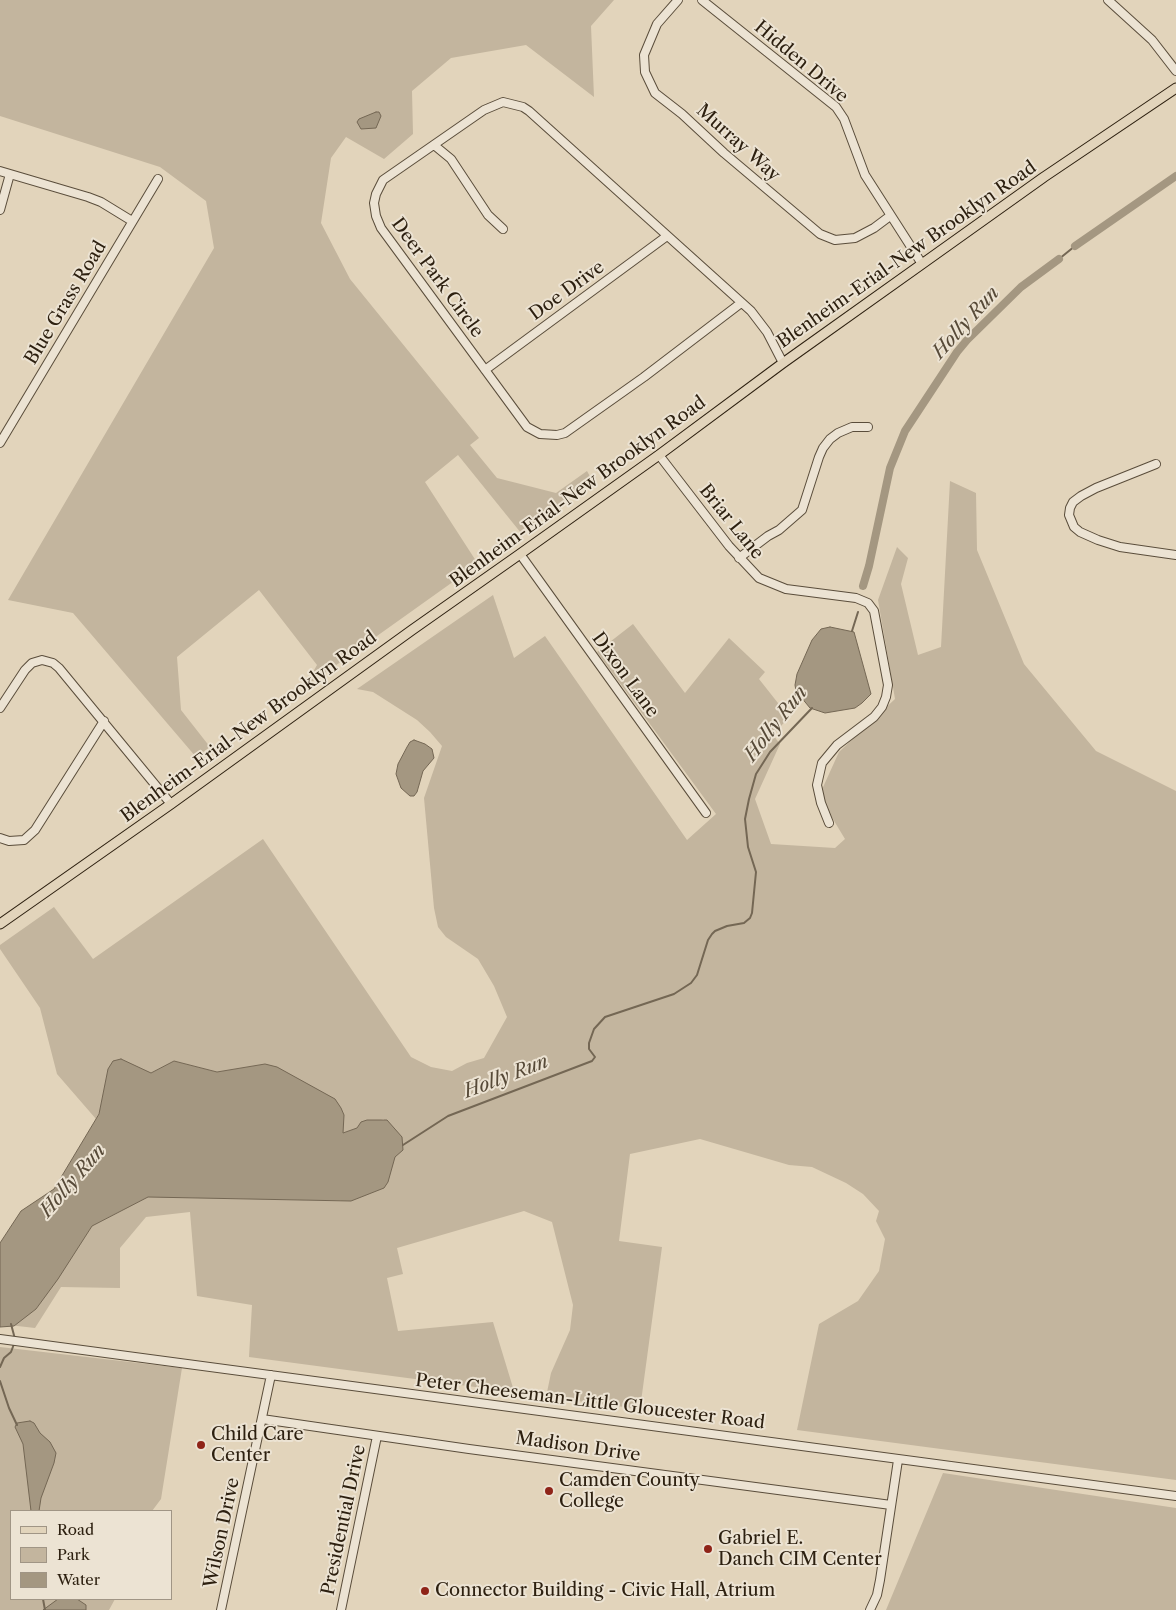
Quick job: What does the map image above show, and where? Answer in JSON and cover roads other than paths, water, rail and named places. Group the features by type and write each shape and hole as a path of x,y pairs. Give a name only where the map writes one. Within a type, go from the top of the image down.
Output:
{"main road":[{"name":"Blenheim-Erial-New Brooklyn Road","path":"0,924 659,455 783,363 1044,177 1176,88"}],"street":[{"name":"Murray Way","path":"678,0 657,24 644,55 645,72 655,93 682,114 724,153 820,234 835,240 855,238 869,231 890,216"},
{"name":"Hidden Drive","path":"702,0 836,107 844,119 865,175 922,264"},
{"path":"1108,0 1152,40 1176,71"},
{"name":"Deer Park Circle","path":"741,303 644,377 565,433 557,435 540,434 527,427 381,228 376,216 374,203 376,194 383,180 494,105 502,102 523,107 752,311 767,332 783,363"},
{"path":"434,145 451,159 488,215 503,229"},
{"path":"0,172 88,197 101,202 132,221"},
{"path":"0,210 10,174"},
{"name":"Blue Grass Road","path":"0,443 158,179"},
{"name":"Doe Drive","path":"485,370 667,236"},
{"path":"739,558 768,536 780,530 802,510 819,457 830,439 838,432 852,427 868,427"},
{"name":"Briar Lane","path":"659,455 739,558 759,578 786,589 852,597 868,603 874,611 888,685 886,697 882,707 874,717 837,745 828,754 819,770 818,794 829,823"},
{"path":"1156,464 1081,496 1073,502 1068,515 1074,527 1080,532 1098,540 1120,548 1176,555"},
{"name":"Dixon Lane","path":"520,554 706,813"},
{"path":"0,708 25,670 32,663 42,660 53,663 104,721 171,804"},
{"path":"0,838 9,841 24,840 35,830 104,721"},
{"name":"Peter Cheeseman-Little Gloucester Road","path":"0,1339 1176,1496"},
{"name":"Wilson Drive","path":"222,1610 271,1375"},
{"name":"Madison Drive","path":"262,1419 891,1505"},
{"name":"Presidential Drive","path":"340,1610 378,1436"},
{"path":"870,1610 877,1595 880,1580 898,1460"}],"water":[{"path":"379,112 381,116 376,128 361,129 357,122 359,119"},
{"path":"830,627 854,632 871,694 855,708 825,713 810,708 796,691 795,685 797,674 812,640 821,629"},
{"path":"414,740 432,749 434,758 423,771 417,792 414,796 410,796 401,788 396,774 398,764 410,742"},
{"path":"121,1059 151,1073 174,1061 217,1072 265,1064 277,1067 335,1099 344,1115 343,1133 357,1128 361,1122 367,1120 387,1120 402,1137 403,1150 395,1157 388,1182 384,1188 351,1201 148,1197 92,1226 36,1309 14,1326 0,1327 0,1243 21,1211 54,1189 99,1114 108,1069 113,1061"},
{"path":"30,1421 34,1423 40,1433 50,1442 56,1453 41,1498 39,1510 31,1510 23,1444 15,1427 17,1423"},
{"path":"57,1600 78,1600 86,1605 86,1610 43,1610"}],"waterway":[{"name":"Holly Run","path":"1075,246 1176,176"},
{"name":"Holly Run","path":"1059,259 1075,246"},
{"name":"Holly Run","path":"863,586 890,468 905,431 957,352 967,340 1021,287 1059,259"},
{"name":"Holly Run","path":"852,631 858,612"},
{"name":"Holly Run","path":"403,1145 448,1116 592,1061 595,1057 589,1049 589,1043 594,1029 605,1017 674,994 691,983 697,975 708,940 712,934 727,926 744,923 750,918 756,872 748,847 745,819 756,774 770,752 812,708"},
{"name":"Holly Run","path":"11,1324 15,1339"},
{"name":"Holly Run","path":"0,1367 4,1358 11,1352 14,1344"},
{"name":"Holly Run","path":"0,1381 17,1425"},
{"name":"Holly Run","path":"43,1600 45,1610"}],"place":[{"name":"Child Care Center","path":"201,1445"},
{"name":"Camden County College","path":"549,1491"},
{"name":"Gabriel E. Danch CIM Center","path":"708,1549"},
{"name":"Connector Building - Civic Hall, Atrium","path":"425,1591"}]}
